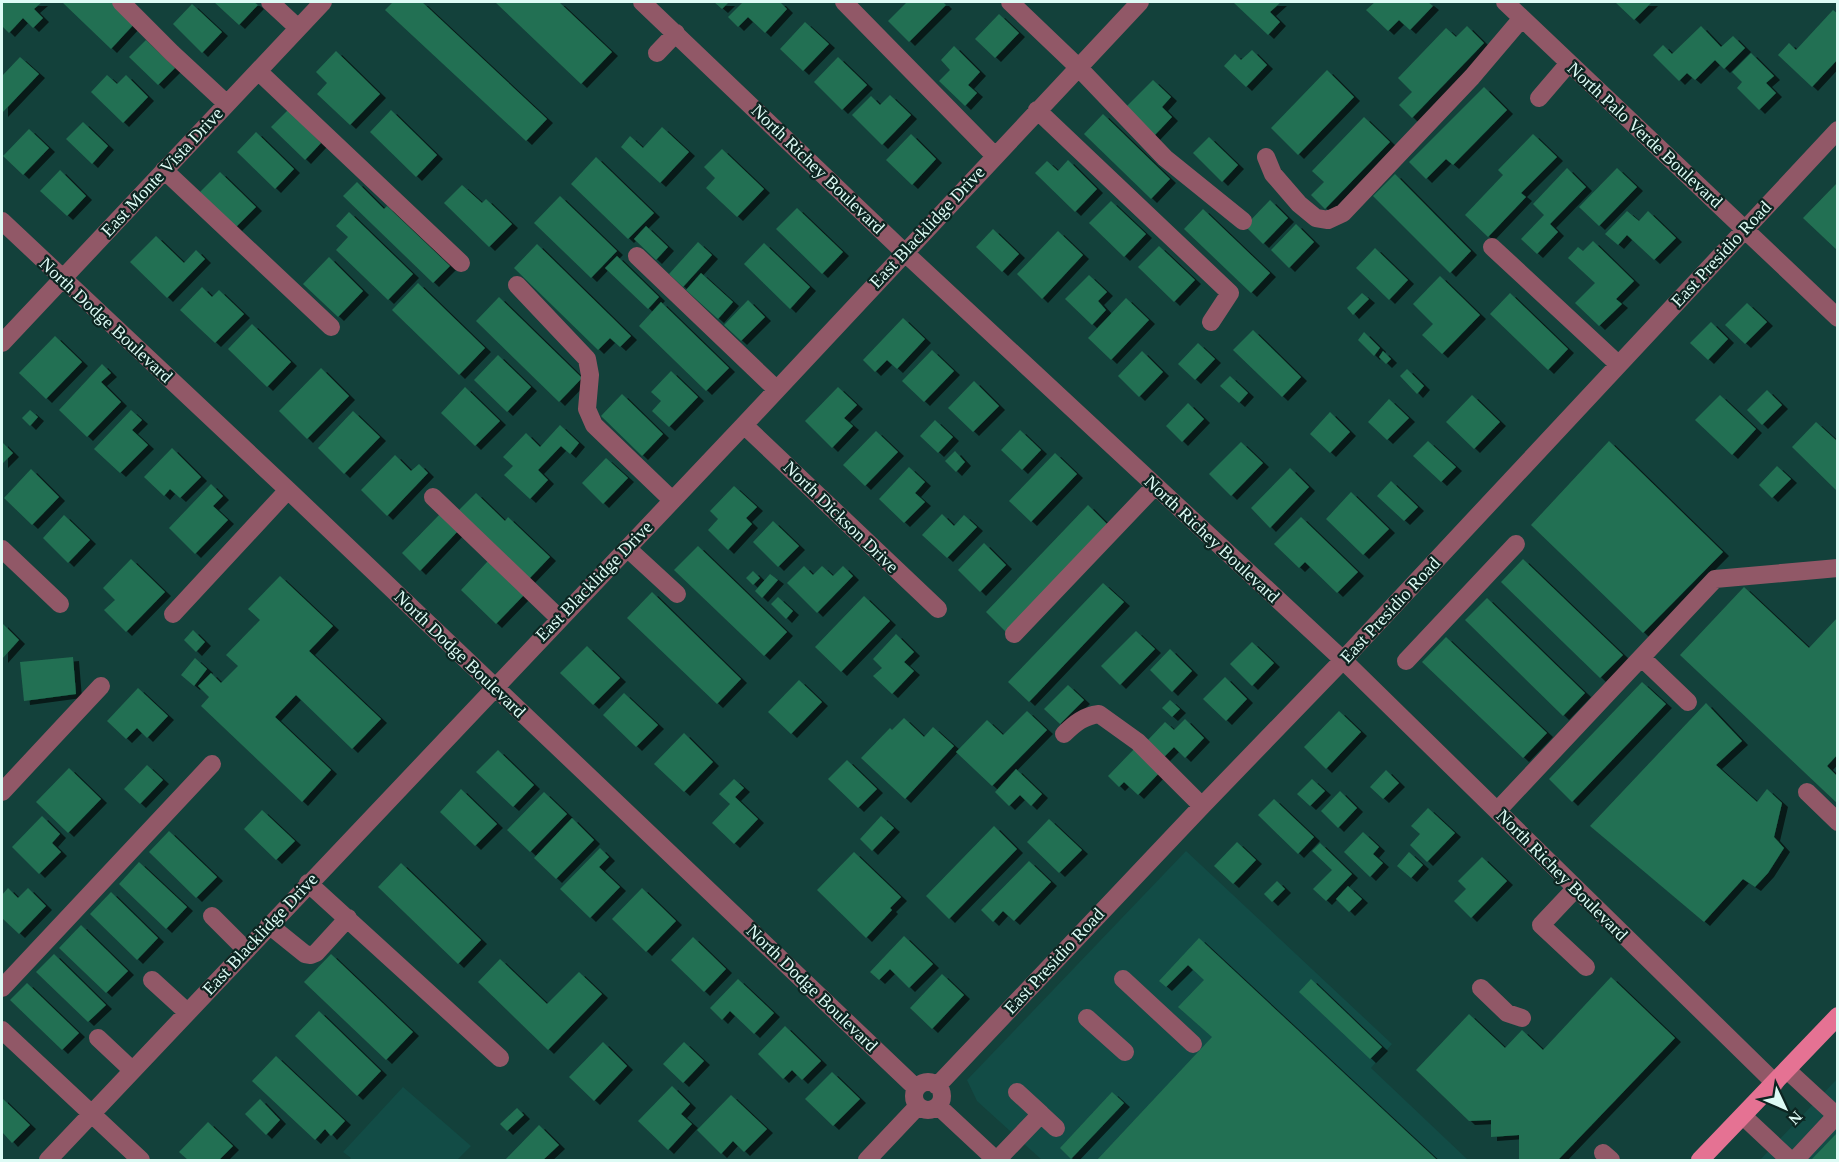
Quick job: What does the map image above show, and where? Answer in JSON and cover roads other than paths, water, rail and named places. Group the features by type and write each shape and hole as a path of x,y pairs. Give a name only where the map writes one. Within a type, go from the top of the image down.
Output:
{"main road":[{"path":"1700,1161 1838,1016"}],"street":[{"path":"122,2 172,54 226,104"},
{"path":"270,2 298,28"},
{"name":"East Monte Vista Drive","path":"2,343 324,2"},
{"name":"North Richey Boulevard","path":"642,2 904,252 1343,660 1575,889 1781,1077 1837,1117"},
{"path":"844,2 994,155"},
{"path":"1010,2 1078,67 1165,158 1243,221"},
{"name":"East Blacklidge Drive","path":"48,1161 1140,2"},
{"name":"North Palo Verde Boulevard","path":"1505,2 1524,11 1569,63 1838,318"},
{"path":"1266,157 1273,174 1299,204 1316,218 1328,220 1343,213 1472,77 1524,11"},
{"path":"657,53 676,33"},
{"path":"1539,98 1569,63"},
{"path":"258,71 461,263"},
{"path":"1037,111 1230,293 1211,322"},
{"name":"East Presidio Road","path":"937,1086 1343,660 1838,130"},
{"path":"164,170 331,327"},
{"name":"North Dodge Boulevard","path":"2,221 494,687 917,1097"},
{"path":"1492,246 1618,364"},
{"path":"637,256 776,389"},
{"path":"517,285 587,359 590,375 587,409 594,425 672,500"},
{"name":"North Dickson Drive","path":"744,424 938,609"},
{"path":"1014,634 1155,486"},
{"path":"173,614 288,490"},
{"path":"433,497 559,618"},
{"path":"1406,661 1516,544"},
{"path":"627,548 677,594"},
{"path":"2,549 60,603"},
{"path":"1497,811 1715,579 1838,568"},
{"path":"1642,658 1688,702"},
{"path":"2,792 101,686"},
{"path":"1064,734 1075,723 1089,716 1100,714 1138,741 1202,806"},
{"path":"2,988 212,764"},
{"path":"1808,792 1838,822"},
{"path":"308,884 500,1058"},
{"path":"1575,889 1541,925 1586,966"},
{"path":"212,916 246,950"},
{"path":"269,926 305,954 311,955 316,953 348,918"},
{"path":"1123,979 1193,1044"},
{"path":"152,980 187,1012"},
{"path":"1480,988 1507,1013 1522,1018"},
{"path":"1087,1018 1125,1052"},
{"path":"2,1030 141,1161"},
{"path":"98,1038 132,1070"},
{"path":"867,1161 917,1097 924,1083 937,1086 942,1099 938,1106 930,1110 917,1097"},
{"path":"1017,1092 1056,1128"},
{"path":"938,1106 996,1161 1041,1114"},
{"path":"1743,1116 1792,1161 1837,1117"}]}
